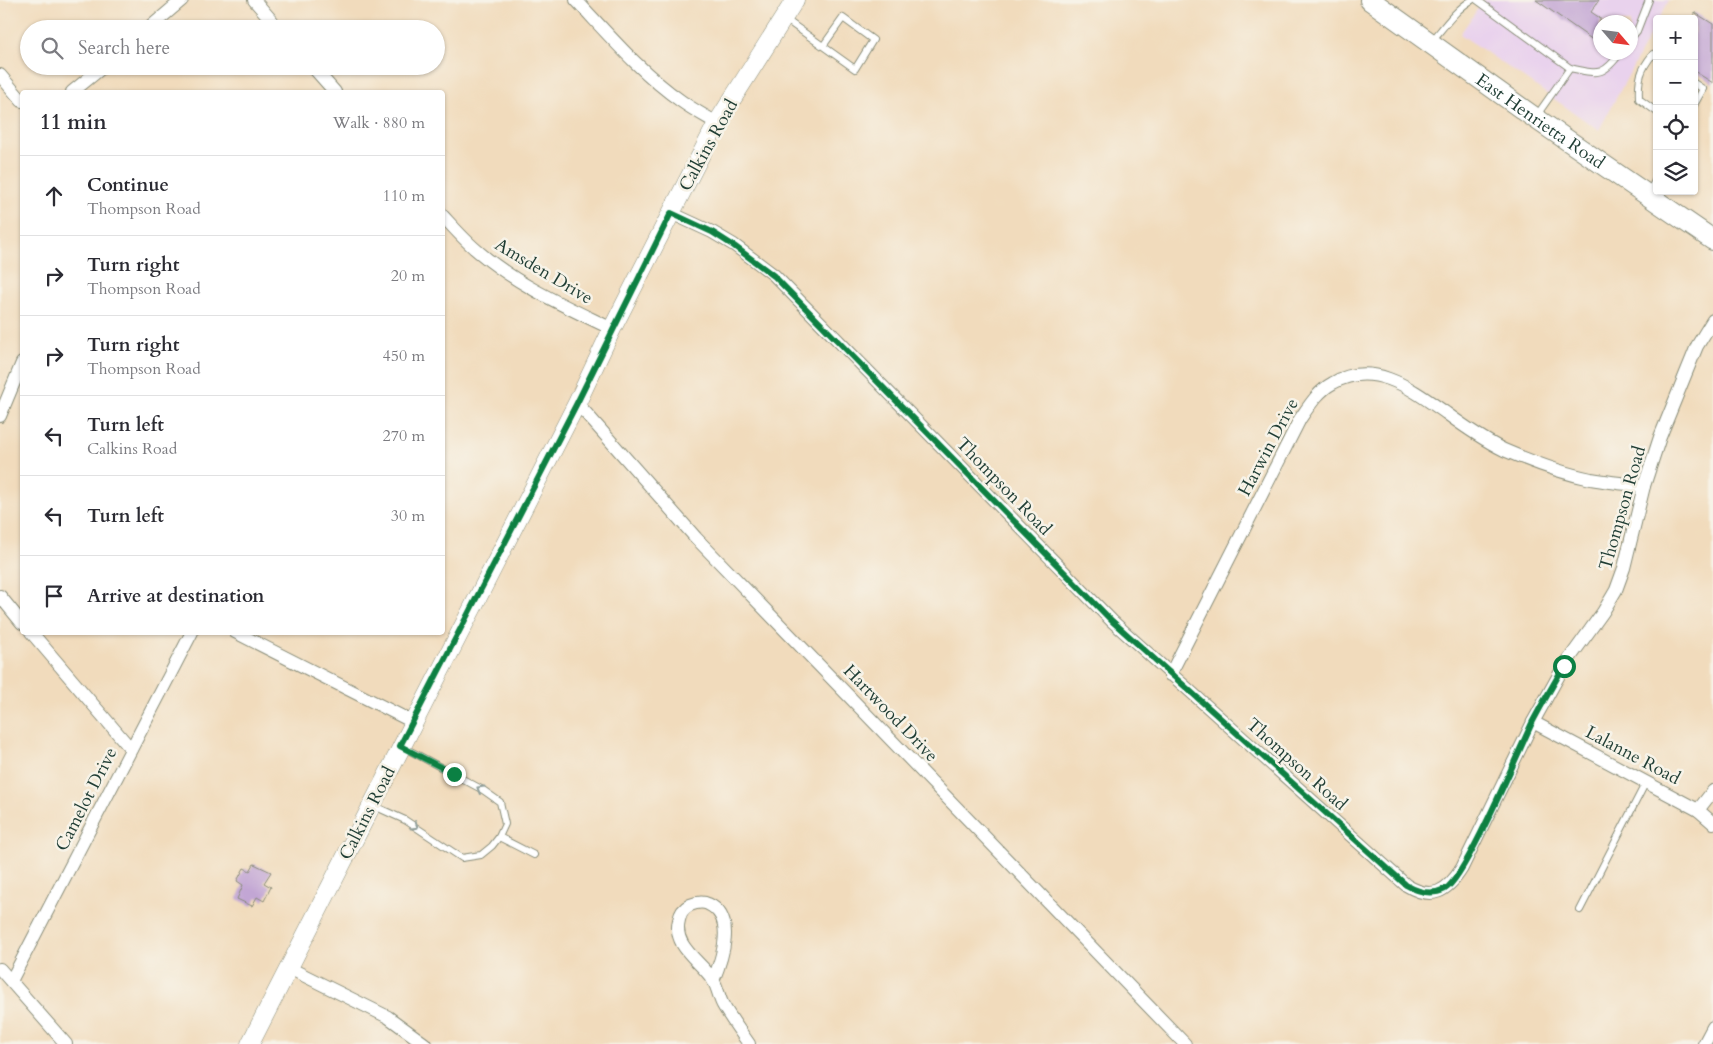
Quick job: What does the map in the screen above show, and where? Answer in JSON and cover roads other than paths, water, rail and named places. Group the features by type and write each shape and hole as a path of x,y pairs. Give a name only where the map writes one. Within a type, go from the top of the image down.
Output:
{"main road":[{"name":"Calkins Road","path":"250,1044 400,746 577,403 612,329 717,123 795,0"},
{"name":"East Henrietta Road","path":"1370,0 1535,118 1713,240"}],"street":[{"path":"159,20 182,0"},
{"path":"254,0 271,20"},
{"path":"576,0 655,81 682,102 717,123"},
{"path":"0,75 20,99"},
{"path":"74,90 93,75"},
{"path":"320,75 333,90"},
{"name":"Thompson Road","path":"671,213 726,241 774,276 1112,621 1406,885 1416,891 1427,893 1446,888 1462,868 1533,722 1564,666 1603,612 1616,590 1624,568 1644,486 1660,437 1697,346 1713,320"},
{"name":"Amsden Drive","path":"445,218 480,254 501,268 552,300 612,329"},
{"path":"0,416 20,368"},
{"name":"Harwin Drive","path":"1170,675 1300,419 1316,397 1332,383 1350,376 1370,374 1390,378 1411,388 1469,430 1503,449 1542,465 1591,479 1644,486"},
{"name":"Hartwood Drive","path":"577,403 696,538 1184,1044"},
{"path":"0,596 20,621"},
{"path":"34,635 131,749"},
{"name":"Camelot Drive","path":"11,981 190,635"},
{"path":"242,635 413,722"},
{"name":"Lalanne Road","path":"1533,722 1698,810 1713,823"},
{"path":"1698,810 1713,791"},
{"path":"713,980 721,960 725,934 721,914 708,904 696,902 686,907 680,916 677,926 681,941 688,953 713,980 722,1004 749,1044"},
{"path":"0,968 66,1044"},
{"path":"289,968 388,1017 425,1044"},
{"path":"1704,1044 1713,1026"}],"lane":[{"path":"1477,0 1570,68 1594,73 1609,68 1615,60"},
{"path":"1638,26 1649,0"},
{"path":"1430,42 1467,1"},
{"path":"784,18 855,69 873,40 843,18 823,46"},
{"path":"1653,54 1643,67 1638,84 1639,100 1653,109"},
{"path":"1535,118 1570,68"},
{"path":"1698,86 1703,89 1698,98"},
{"path":"1648,195 1653,185"},
{"path":"371,804 405,820 462,858 481,856 499,837 505,824 500,802 483,790 400,746"},
{"path":"1580,910 1646,782"},
{"path":"499,837 534,855"}]}
